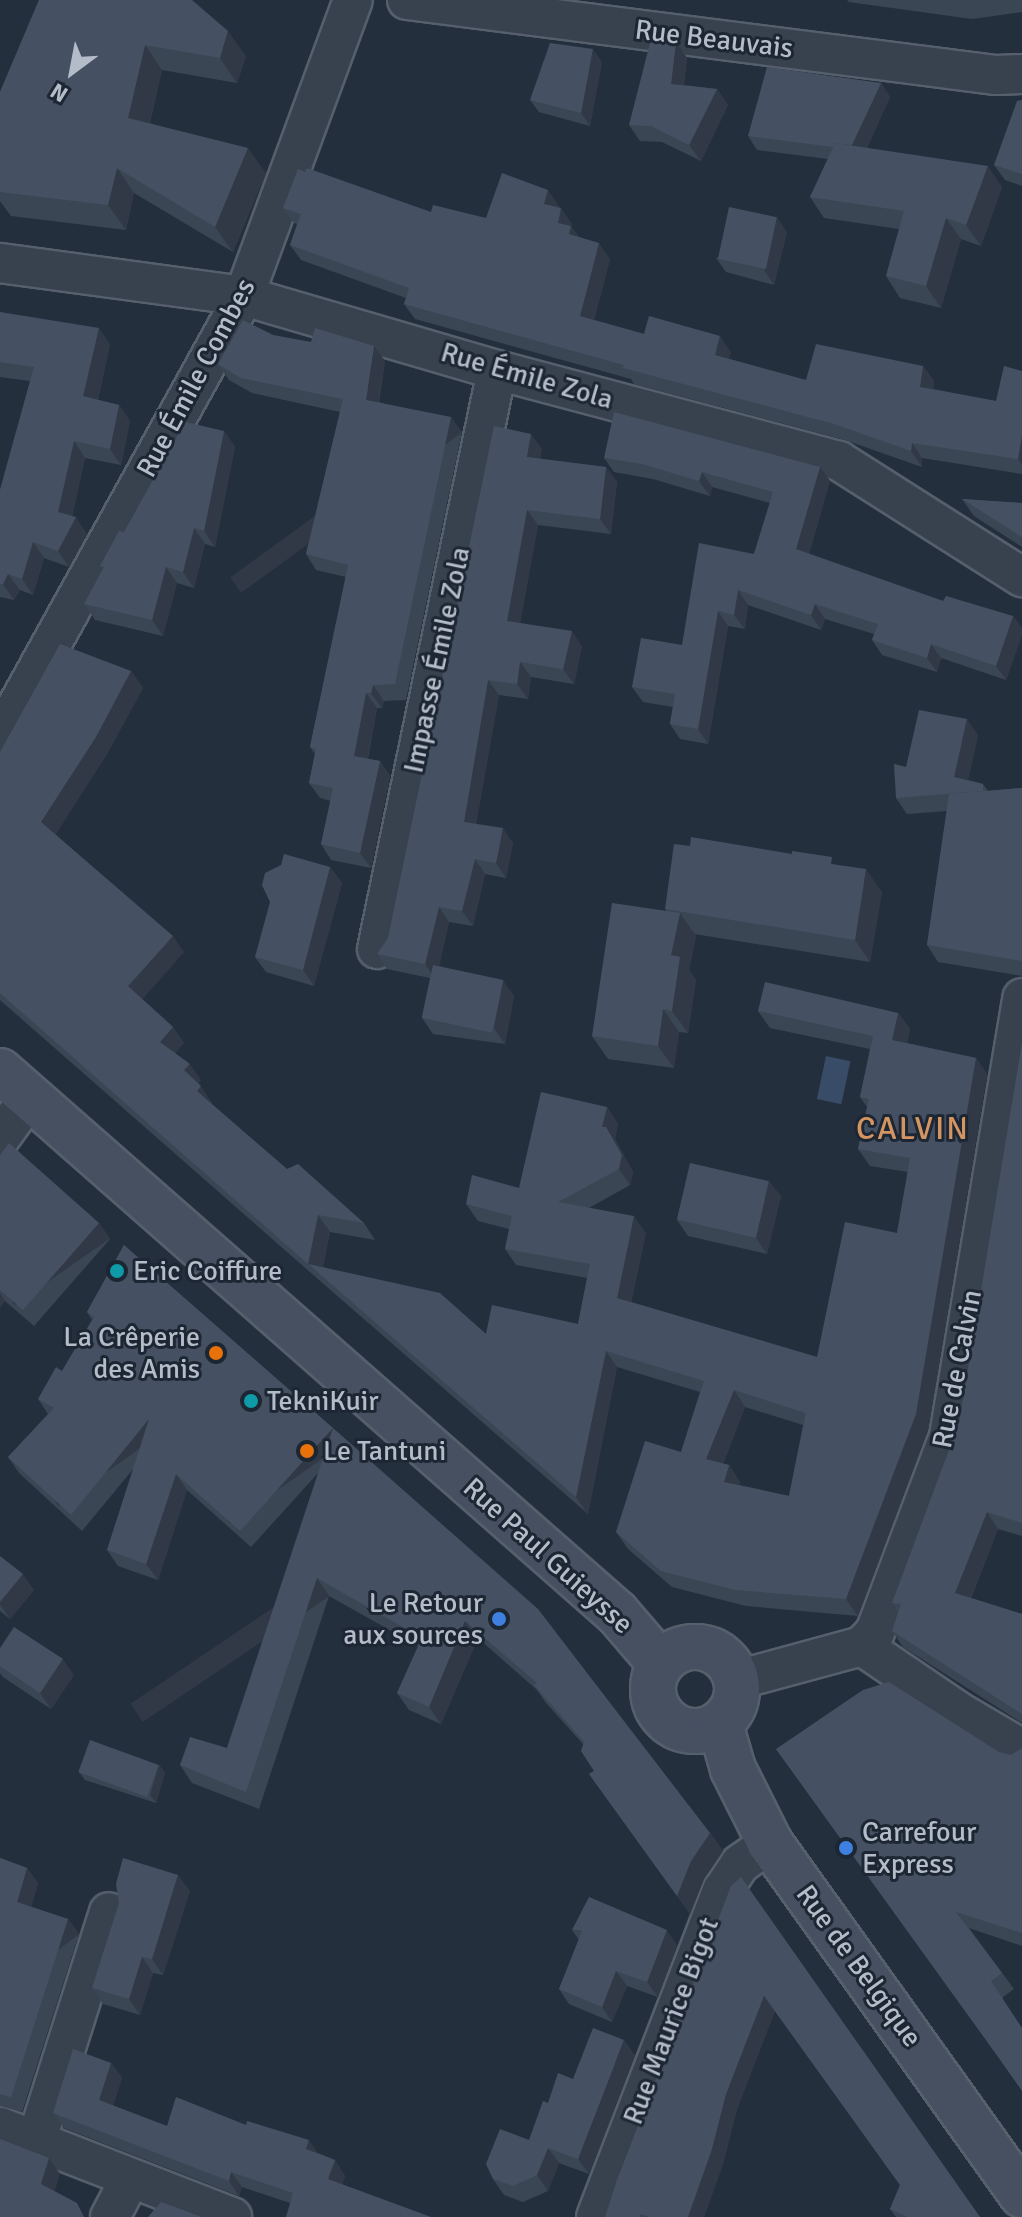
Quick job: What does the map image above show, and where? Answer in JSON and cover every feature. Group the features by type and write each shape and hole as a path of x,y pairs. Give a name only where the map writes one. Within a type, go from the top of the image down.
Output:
{"main road":[{"name":"Rue Paul Guieysse","path":"14,1084 605,1603 660,1663"},
{"path":"694,1645 713,1650 728,1662 737,1680 737,1696 731,1712 720,1724 701,1731 681,1730 664,1719 653,1701 652,1681 660,1663 675,1650 694,1645"},
{"name":"Rue de Belgique","path":"720,1724 733,1769 770,1843 1022,2195"}],"street":[{"name":"Rue Émile Combes","path":"0,737 244,296 353,0"},
{"name":"Rue Beauvais","path":"407,0 996,75 1022,74"},
{"name":"Rue Émile Zola","path":"0,263 244,296 497,370 839,461 1022,577"},
{"name":"Impasse Émile Zola","path":"377,949 497,370"},
{"name":"Rue de Calvin","path":"862,1646 875,1632 949,1436 1022,998"},
{"path":"0,1138 14,1084"},
{"path":"737,1680 862,1646 956,1710 1022,1749"},
{"name":"Rue Maurice Bigot","path":"596,2217 722,1891 740,1864 770,1843"},
{"path":"36,2142 109,1912"},
{"path":"0,2127 232,2217"},
{"path":"110,2217 130,2179"}],"water":[{"path":"826,1056 850,1061 841,1104 817,1099"}],"building":[{"path":"39,0 192,0 228,31 220,58 145,45 128,118 248,148 215,227 117,168 108,205 0,192 0,92"},
{"path":"651,39 676,42 671,84 717,89 689,145 651,126 629,125"},
{"path":"550,43 593,49 581,113 530,100"},
{"path":"767,67 881,83 852,145 835,143 833,147 748,136"},
{"path":"1022,100 1022,174 994,165 1017,101"},
{"path":"835,143 988,166 966,225 946,218 926,286 886,276 904,211 810,197"},
{"path":"307,168 431,212 433,205 486,218 502,173 548,190 544,204 561,208 558,223 571,226 569,234 599,243 580,316 644,334 649,316 720,336 715,355 806,380 816,344 923,366 920,387 996,401 1004,366 1022,371 1022,435 1018,459 912,443 911,451 834,424 623,368 624,365 404,304 409,288 290,245 301,214 283,208 298,169 305,172"},
{"path":"729,207 777,217 766,269 718,259"},
{"path":"0,312 99,328 83,396 119,405 110,449 74,441 58,512 76,517 58,551 33,542 22,579 8,574 3,584 0,584 0,490 34,367 0,362"},
{"path":"243,320 273,335 311,342 315,328 374,346 366,400 451,417 395,684 373,685 371,693 366,693 354,756 380,761 360,853 321,844 333,788 309,783 316,749 310,747 348,565 306,554 343,399 241,378 218,364"},
{"path":"614,412 820,467 796,549 943,601 946,596 1013,616 996,666 931,644 927,658 872,640 878,624 815,604 811,615 738,590 734,615 718,611 698,729 670,724 675,694 632,687 641,638 682,645 699,543 754,554 773,492 702,472 699,481 642,464 604,458"},
{"path":"185,422 224,431 204,531 194,528 183,572 166,567 152,620 84,604 119,531 124,532"},
{"path":"494,426 531,434 527,457 606,467 600,519 527,510 507,621 572,631 563,669 520,662 517,684 488,680 464,822 503,828 496,863 475,859 462,911 439,907 425,964 377,954 388,938"},
{"path":"962,499 1022,503 1022,537"},
{"path":"60,644 131,671 96,737 41,822 173,936 128,986 173,1027 160,1042 190,1064 184,1070 201,1086 197,1091 287,1169 298,1164 364,1223 318,1215 308,1264 0,993 0,752"},
{"path":"919,710 967,719 954,777 983,784 983,791 896,798 894,764 906,767"},
{"path":"1022,788 1022,961 927,945 949,794"},
{"path":"691,837 792,854 792,851 832,857 831,864 866,869 855,940 665,909 674,844 690,846"},
{"path":"284,854 330,867 303,970 255,957 270,902 262,885 265,873 281,865"},
{"path":"612,903 680,913 671,955 680,957 672,1011 663,1009 658,1046 592,1036"},
{"path":"433,965 503,980 492,1033 422,1018"},
{"path":"765,982 898,1013 892,1040 976,1058 916,1414 846,1599 735,1590 661,1571 616,1532 645,1441 681,1452 704,1381 606,1351 576,1497 308,1264 440,1293 486,1334 492,1305 578,1324 590,1264 505,1249 512,1216 466,1204 472,1175 519,1188 541,1092 607,1107 602,1127 606,1127 622,1155 619,1169 558,1202 634,1216 617,1298 817,1357 845,1222 897,1233 910,1158 858,1149 869,1099 860,1097 873,1036 758,1011","holes":["734,1390 806,1413 789,1496 724,1482 729,1465 706,1459"]},
{"path":"1022,1043 1022,1523 987,1512 955,1593 1022,1614 1022,1714 892,1631 901,1604 892,1603 959,1423"},
{"path":"9,1143 99,1223 23,1310 0,1290 0,1155"},
{"path":"690,1163 769,1181 756,1238 677,1220"},
{"path":"124,1245 333,1428 240,1531 176,1474 146,1564 107,1550 149,1419 71,1515 8,1457 54,1408 38,1399 56,1367 62,1371 94,1317 87,1312"},
{"path":"333,1428 538,1609 710,1833 691,1861 677,1896 589,1774 594,1771 581,1751 584,1742 534,1685 537,1683 465,1621 429,1707 397,1693 422,1638 317,1578 246,1792 180,1765 190,1737 227,1748"},
{"path":"0,1556 23,1574 0,1602"},
{"path":"14,1627 63,1659 40,1693 0,1666 0,1648"},
{"path":"889,1682 999,1752 1011,1755 1022,1748 1022,1933 956,1912 1002,1973 991,1981 1022,2028 1022,2091 776,1749 863,1690"},
{"path":"90,1740 159,1765 147,1797 78,1772"},
{"path":"0,1858 27,1868 17,1902 68,1919 11,2097 0,2094"},
{"path":"123,1858 178,1875 152,1959 142,1957 129,1999 92,1988 119,1903 116,1884"},
{"path":"741,1877 980,2217 907,2217 890,2209 900,2185 764,1996 726,2094 712,2149 688,2217 640,2214 639,2217 605,2217 707,1947 718,1952 710,1941 731,1886"},
{"path":"589,1897 667,1930 647,1982 616,1971 602,2007 559,1989 582,1931 572,1930"},
{"path":"593,2028 624,2040 578,2159 548,2148 537,2175 513,2186 493,2179 486,2164 500,2129 529,2140 543,2101 548,2103 558,2073 573,2079"},
{"path":"73,2049 111,2063 99,2100 167,2126 176,2097 246,2125 247,2121 309,2140 306,2149 335,2160 328,2179 431,2217 286,2217 293,2193 231,2172 229,2181 53,2113"},
{"path":"0,2139 49,2158 41,2184 77,2203 84,2217 0,2217"},
{"path":"161,2202 202,2217 148,2217"}],"place":[{"name":"Eric Coiffure","path":"117,1271"},
{"name":"La Crêperie des Amis","path":"216,1353"},
{"name":"TekniKuir","path":"251,1401"},
{"name":"Le Tantuni","path":"307,1451"},
{"name":"Le Retour aux sources","path":"499,1619"},
{"name":"Carrefour Express","path":"846,1848"}],"district":[{"name":"CALVIN","path":"913,1129"}]}
